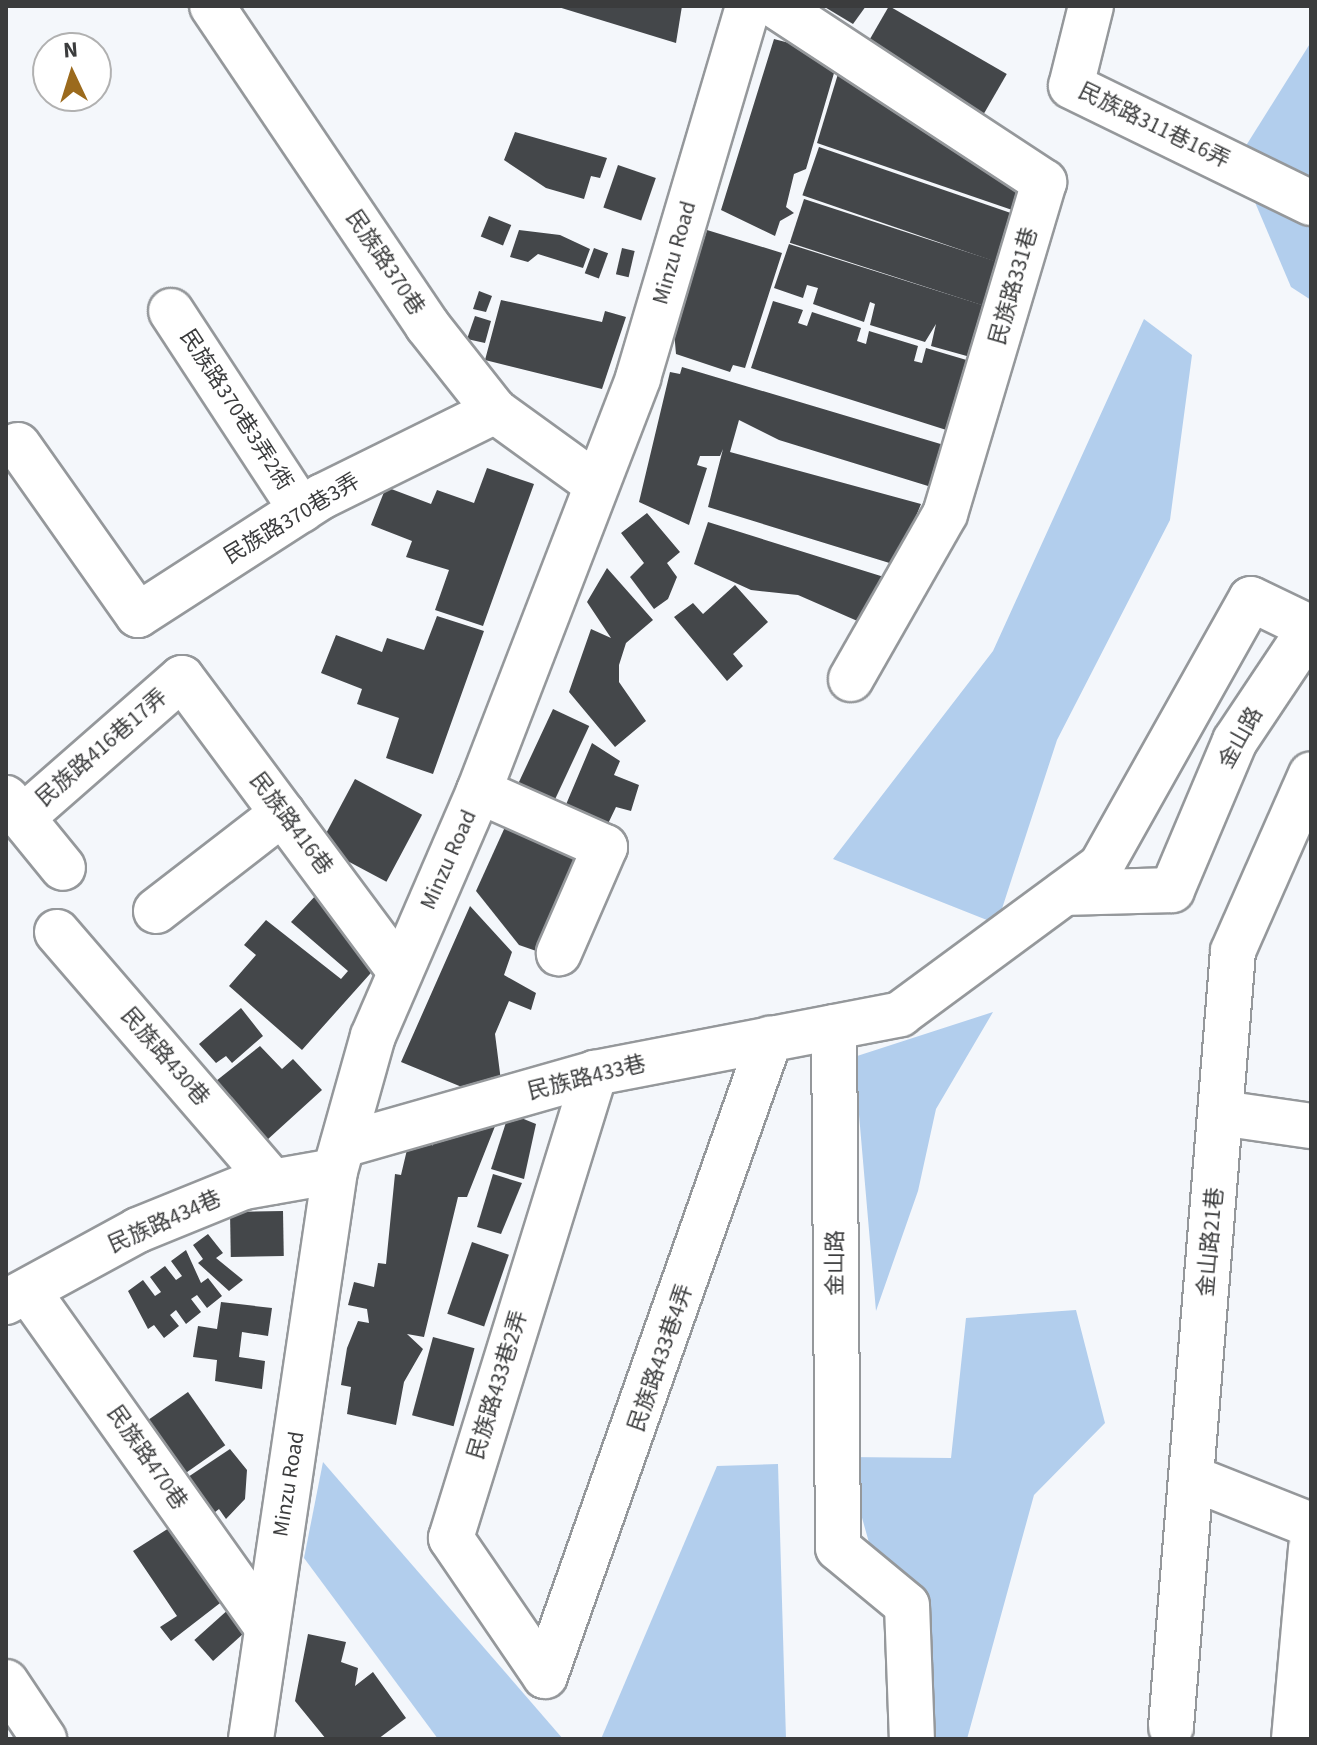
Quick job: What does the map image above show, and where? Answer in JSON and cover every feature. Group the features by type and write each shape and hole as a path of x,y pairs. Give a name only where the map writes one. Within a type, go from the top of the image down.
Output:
{"street":[{"name":"民族路370巷","path":"212,6 427,325 495,411 596,484"},
{"name":"Minzu Road","path":"257,1732 266,1626 339,1158 399,970 479,791 638,378 748,6"},
{"name":"民族路331巷","path":"776,6 1044,182 945,514 851,679"},
{"name":"民族路311巷16弄","path":"1091,6 1071,86 1311,203"},
{"name":"民族路370巷3弄2衖","path":"171,311 301,510"},
{"name":"民族路370巷3弄","path":"18,445 138,615 301,510 495,411"},
{"path":"834,1027 900,1014 1101,866 1251,599 1311,627"},
{"name":"金山路","path":"1065,893 1172,890 1235,741 1311,627"},
{"name":"民族路416巷17弄","path":"14,808 182,678"},
{"name":"民族路416巷","path":"182,678 399,970"},
{"name":"金山路21巷","path":"1171,1727 1233,951 1311,774"},
{"path":"479,791 605,847 559,953"},
{"path":"14,808 63,868"},
{"path":"156,911 283,813"},
{"name":"民族路430巷","path":"57,932 273,1182"},
{"name":"金山路","path":"834,1027 838,1548 907,1605 912,1739"},
{"name":"民族路433巷","path":"339,1158 595,1073 834,1027"},
{"name":"民族路433巷4弄","path":"545,1676 770,1039"},
{"name":"民族路433巷2弄","path":"545,1676 451,1538 595,1073"},
{"path":"1221,1113 1311,1126"},
{"name":"民族路434巷","path":"17,1297 138,1230 339,1158"},
{"name":"民族路470巷","path":"17,1297 266,1626"},
{"path":"1192,1478 1311,1525"},
{"path":"1294,1739 1311,1547"},
{"path":"6,1682 44,1739"}],"shaded area":[{"path":"1311,42 1311,300 1291,287 1237,160"},
{"path":"1144,319 1192,355 1170,520 1057,740 997,924 833,859 993,651"},
{"path":"993,1012 936,1109 918,1191 876,1311 854,1057"},
{"path":"1076,1310 1105,1423 1034,1495 967,1739 924,1739 845,1457 951,1458 966,1318"},
{"path":"323,1462 563,1739 438,1739 304,1558"},
{"path":"778,1464 786,1739 601,1739 717,1466"}],"building":[{"path":"555,6 682,6 676,43"},
{"path":"823,6 866,6 853,24"},
{"path":"889,6 1007,74 980,121 862,53"},
{"path":"774,39 839,56 806,169 794,174 786,207 794,213 780,221 775,236 721,210"},
{"path":"841,64 1032,187 1024,214 817,143"},
{"path":"515,132 607,158 600,178 591,176 584,199 546,188 504,160"},
{"path":"819,147 1023,217 1007,266 802,195"},
{"path":"618,165 656,178 641,221 603,208"},
{"path":"804,199 1010,266 996,310 790,243"},
{"path":"489,216 511,225 503,245 481,236"},
{"path":"519,230 560,235 590,249 583,268 538,254 528,262 510,257"},
{"path":"707,230 782,253 745,368 733,365 730,372 676,354 674,331"},
{"path":"789,244 995,309 981,360 931,346 936,324 925,342 870,325 875,304 870,302 864,322 813,304 818,288 807,285 803,298 774,288"},
{"path":"594,248 608,253 599,279 585,273"},
{"path":"622,248 635,251 629,277 616,274"},
{"path":"479,291 492,296 486,312 473,309"},
{"path":"501,300 602,322 605,311 626,317 602,389 485,360"},
{"path":"773,301 803,310 798,323 807,326 812,312 861,328 857,341 866,344 869,331 918,346 914,361 922,363 926,348 980,364 959,434 751,368"},
{"path":"475,316 491,321 485,343 467,339"},
{"path":"682,367 954,448 941,490 779,440 739,420 730,452 921,504 896,565 708,507 723,449 720,456 700,456 697,465 707,468 689,525 639,502 670,372 680,374"},
{"path":"487,468 534,484 483,626 435,610 449,570 406,557 412,541 371,525 386,487 431,504 437,490 474,503"},
{"path":"647,513 680,552 667,563 677,577 668,599 654,609 630,577 644,563 621,533"},
{"path":"708,522 884,577 862,623 798,595 751,590 694,564"},
{"path":"607,568 653,620 626,643 619,665 619,682 646,721 615,747 569,692 591,629 611,638 587,602"},
{"path":"735,585 768,622 733,654 743,666 727,681 674,617 693,603 703,614"},
{"path":"437,616 484,631 433,774 386,758 399,718 357,704 362,689 321,673 336,635 382,652 387,638 424,650"},
{"path":"553,709 589,726 550,810 514,793"},
{"path":"592,743 620,761 614,775 639,785 631,811 616,807 605,830 562,814"},
{"path":"355,779 422,815 386,882 319,846"},
{"path":"510,816 581,855 542,953 519,945 476,891"},
{"path":"317,894 378,965 302,1050 229,986 256,955 244,945 266,920 341,979 348,971 291,922"},
{"path":"470,906 512,952 504,975 536,993 531,1010 509,1001 495,1034 501,1081 474,1092 401,1062"},
{"path":"241,1008 263,1036 232,1063 226,1056 216,1063 199,1044"},
{"path":"260,1046 282,1069 293,1059 322,1090 267,1140 216,1081"},
{"path":"507,1096 467,1197 458,1197 424,1337 407,1334 423,1349 404,1382 396,1425 347,1414 351,1387 341,1385 347,1348 358,1321 369,1323 367,1309 348,1305 354,1282 374,1287 378,1263 386,1264 395,1174 401,1175 410,1137 426,1136 433,1146 429,1126"},
{"path":"509,1113 536,1124 524,1179 491,1169"},
{"path":"493,1174 522,1183 501,1234 477,1227"},
{"path":"283,1211 284,1256 231,1257 230,1212"},
{"path":"208,1234 223,1253 216,1258 243,1280 229,1291 198,1263 203,1259 193,1245"},
{"path":"472,1242 509,1255 484,1327 447,1314"},
{"path":"186,1250 201,1283 208,1278 222,1296 207,1308 197,1295 191,1299 201,1312 186,1324 176,1310 170,1315 179,1326 164,1338 154,1325 148,1329 128,1291 143,1280 155,1296 161,1292 150,1277 165,1266 176,1280 182,1276 171,1261"},
{"path":"221,1302 272,1308 268,1336 242,1332 239,1357 265,1361 262,1389 215,1381 217,1360 193,1357 198,1326 217,1329"},
{"path":"433,1337 475,1348 454,1426 412,1415"},
{"path":"188,1392 225,1445 176,1480 139,1426"},
{"path":"230,1449 247,1470 245,1499 226,1519 219,1509 210,1516 182,1481"},
{"path":"180,1521 224,1600 171,1641 160,1627 177,1616 133,1551"},
{"path":"230,1608 249,1629 213,1661 194,1640"},
{"path":"308,1634 346,1642 341,1662 358,1668 355,1686 373,1672 406,1718 378,1739 326,1739 295,1701"}]}
